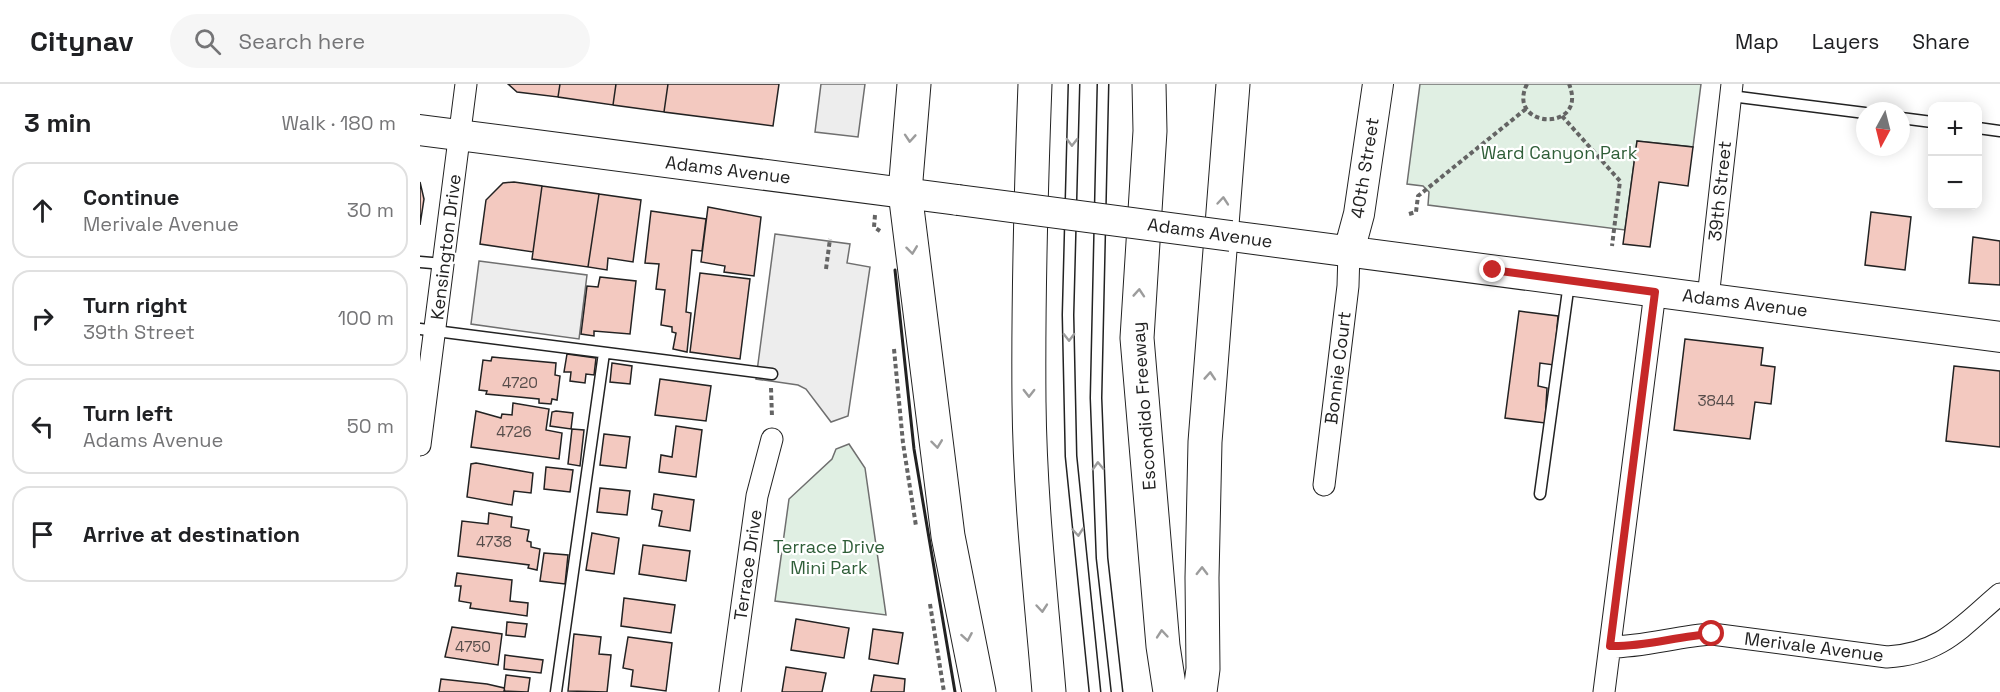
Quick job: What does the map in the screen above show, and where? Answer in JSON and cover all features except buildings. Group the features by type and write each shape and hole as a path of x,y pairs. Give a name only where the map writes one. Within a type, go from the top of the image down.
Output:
{"highway":[{"path":"914,84 905,192 948,536 979,692"},
{"path":"1035,84 1029,250 1029,404 1035,531 1049,692"},
{"name":"Escondido Freeway","path":"1149,84 1149,131 1137,338 1161,634 1170,692"},
{"path":"1200,692 1203,669 1205,442 1233,84"}],"main road":[{"name":"40th Street","path":"1349,251 1359,214 1378,84"},
{"name":"Adams Avenue","path":"420,130 2000,337"}],"street":[{"name":"Kensington Drive","path":"420,445 428,331 444,264 466,84"},
{"name":"39th Street","path":"1708,298 1731,90"},
{"name":"Bonnie Court","path":"1324,485 1348,286 1349,251"},
{"path":"1604,692 1655,292"},
{"name":"Terrace Drive","path":"730,692 757,496 772,439"},
{"name":"Merivale Avenue","path":"1610,646 1634,647 1686,636 1712,634 1887,657 1912,656 1939,645 2000,594"}],"lane":[{"path":"1074,84 1068,315 1071,456 1095,692"},
{"path":"1103,84 1096,398 1102,548 1117,692"},
{"path":"1731,90 1856,111"},
{"path":"1910,119 1928,121"},
{"path":"1982,129 2000,131"},
{"path":"420,262 444,264"},
{"path":"1540,494 1569,280"},
{"path":"428,331 772,375"},
{"path":"556,692 604,353"}],"path":[{"path":"1527,84 1524,94 1527,108 1539,119 1555,119 1568,110 1572,97 1569,84"},
{"path":"1409,214 1416,212 1418,196 1527,108"},
{"path":"1562,116 1620,181 1612,246"},
{"path":"826,269 830,239"},
{"path":"772,375 772,439"}],"green space":[{"name":"Ward Canyon Park","path":"1420,84 1701,84 1693,147 1637,141 1625,230 1428,205 1429,192 1423,186 1407,184"},
{"name":"Terrace Drive Mini Park","path":"849,444 865,468 886,615 775,601 789,499 832,459 836,449"}],"shaded area":[{"path":"821,84 865,84 858,137 815,132"},
{"path":"775,234 850,244 847,263 870,267 848,416 831,422 806,389 798,385 756,379"},
{"path":"479,261 587,275 579,339 471,324"}],"wall":[{"path":"895,270 914,449 955,692"}],"route":[{"path":"1493,270 1655,292 1610,646 1634,647 1686,636 1712,634"}]}
